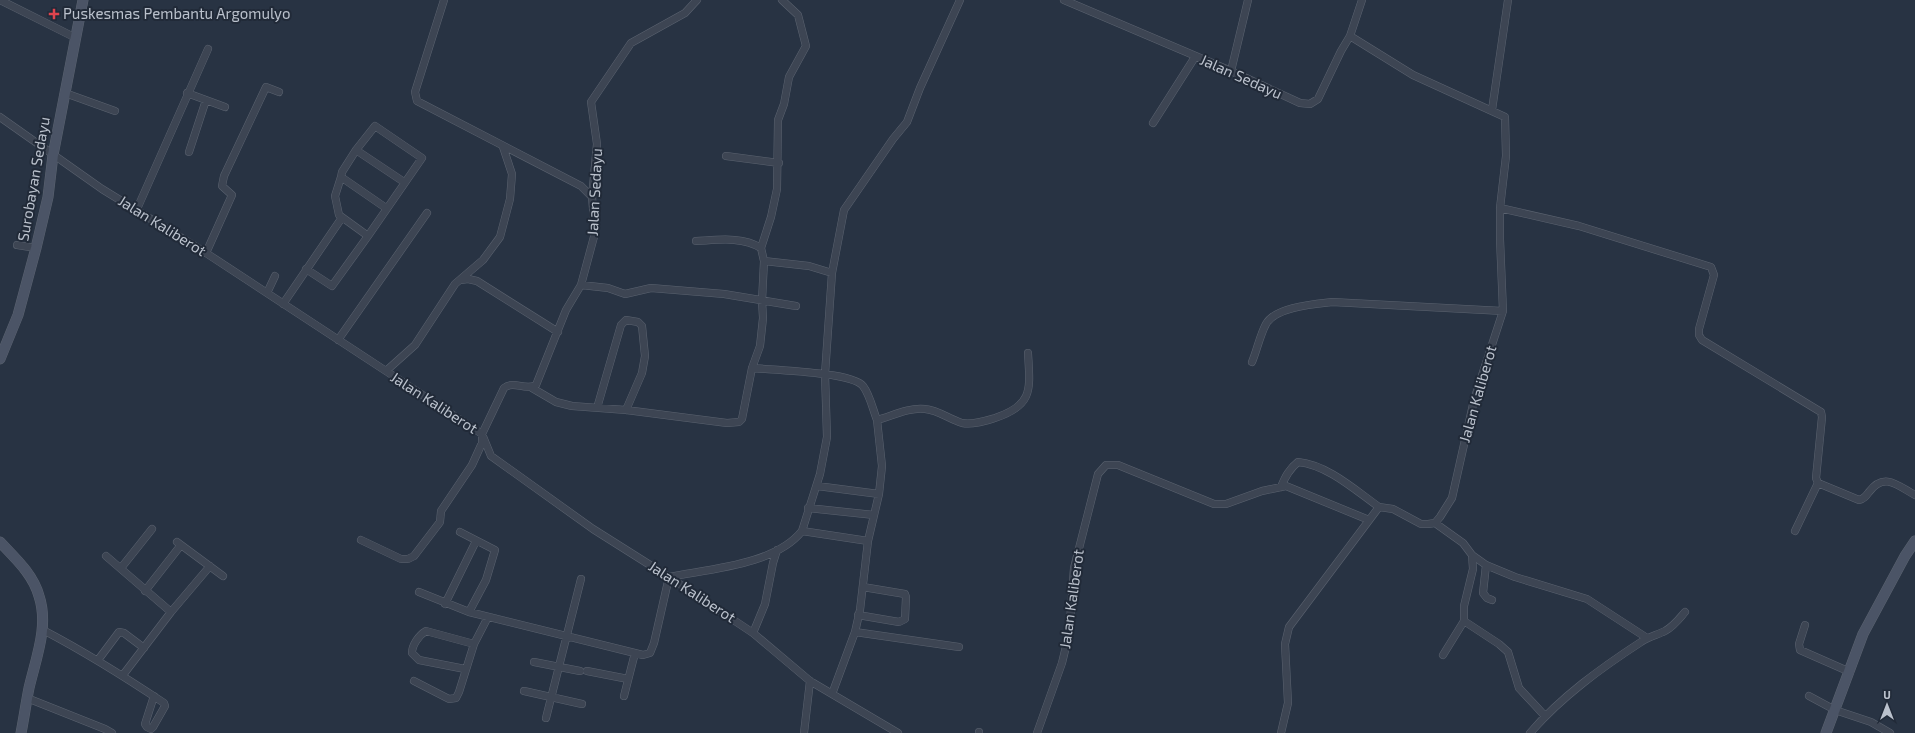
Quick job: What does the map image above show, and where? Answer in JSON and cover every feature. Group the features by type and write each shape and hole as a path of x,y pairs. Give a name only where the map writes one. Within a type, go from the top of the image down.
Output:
{"main road":[{"name":"Surobayan Sedayu","path":"0,359 18,315 48,197 53,155 83,0"},
{"path":"1826,733 1863,634 1887,588 1915,541"},
{"path":"0,542 22,566 34,584 39,595 43,612 43,630 27,698 22,733"}],"street":[{"path":"0,0 76,38"},
{"path":"444,0 415,92 417,101 581,186 592,197"},
{"name":"Jalan Sedayu","path":"532,388 539,380 566,310 581,285 595,233 592,197 598,144 591,102 631,43 685,13 697,0"},
{"path":"361,540 402,559 408,559 414,556 440,522 441,511 472,465 482,443 482,434 504,388 512,385 532,388 563,405 626,410 727,422 740,422 742,419 752,368 760,346 763,318 762,301 764,261 761,248 778,189 778,120 784,104 788,76 806,46 798,15 782,0"},
{"path":"419,592 445,604 469,612 648,655 652,649 669,576 747,562 777,550 798,536 802,531 816,486 827,437 825,374 832,273 844,210 907,122 920,88 960,0"},
{"name":"Jalan Sedayu","path":"1064,0 1195,57 1231,71 1300,103 1310,104 1318,99 1341,51 1350,36 1362,0"},
{"path":"1231,71 1248,0"},
{"path":"1492,110 1508,0"},
{"name":"Jalan Kaliberot","path":"1350,36 1413,75 1505,117 1506,156 1500,208 1503,311 1474,400 1450,502 1435,523"},
{"path":"137,209 187,93 208,49"},
{"path":"1153,123 1195,57"},
{"path":"206,253 232,195 222,186 224,176 266,87 279,92"},
{"path":"65,93 115,111"},
{"path":"187,93 226,107"},
{"path":"189,152 206,100"},
{"name":"Jalan Kaliberot","path":"0,117 102,189 137,209 206,253 482,434 491,456 592,529 669,576 753,633 810,681 898,733"},
{"path":"306,269 332,286 368,236 404,182 422,158 375,126 356,150 342,172 335,198 338,213 341,219 368,236"},
{"path":"386,371 415,345 455,284 483,260 500,237 506,220 510,199 512,174 504,147"},
{"path":"356,150 404,182"},
{"path":"726,156 779,163"},
{"path":"341,177 386,208"},
{"path":"1500,208 1579,226 1708,265 1713,269 1714,275 1699,328 1699,335 1702,340 1821,412 1822,417 1816,478 1818,483 1795,531"},
{"path":"338,340 427,213"},
{"path":"283,304 341,219"},
{"path":"696,241 736,240 754,244 761,248"},
{"path":"17,245 36,248"},
{"path":"764,261 809,266 832,273"},
{"path":"267,293 275,276"},
{"path":"461,280 468,279 477,281 558,332"},
{"path":"581,285 608,288 625,294 652,288 724,294 796,306"},
{"path":"1252,362 1270,317 1279,312 1304,306 1332,302 1503,311"},
{"path":"597,408 621,325 626,320 638,322 642,326 645,356 642,373 626,410"},
{"path":"877,420 913,410 926,409 961,422 983,422 1015,410 1025,399 1030,386 1028,353"},
{"path":"752,368 825,374 846,378 861,384 866,391 877,420 882,464 879,494 868,541 863,587 855,632 832,694"},
{"path":"1281,487 1292,467 1298,462 1310,463 1333,474 1379,507 1393,509 1421,524 1435,523 1463,542 1472,555 1486,565 1515,578 1587,599 1647,638"},
{"name":"Jalan Kaliberot","path":"1037,733 1062,663 1069,634 1074,568 1098,474 1106,465 1118,465 1214,504 1226,504 1262,491 1281,487"},
{"path":"1818,483 1859,500 1865,498 1874,486 1880,482 1892,482 1915,495"},
{"path":"816,486 879,494"},
{"path":"1281,487 1286,486 1300,491 1370,520"},
{"path":"1282,733 1288,703 1285,644 1289,627 1379,507"},
{"path":"808,508 874,515"},
{"path":"121,568 152,529"},
{"path":"802,531 868,541"},
{"path":"460,532 495,550 486,580 469,612"},
{"path":"445,604 476,541"},
{"path":"145,591 179,543 223,576"},
{"path":"753,633 765,604 777,550"},
{"path":"1443,655 1464,621 1464,606 1473,569 1472,555"},
{"path":"106,556 171,612"},
{"path":"1486,565 1483,593 1487,598 1492,600"},
{"path":"123,675 171,612 210,566"},
{"path":"546,718 581,579"},
{"path":"858,615 899,622 904,619 905,594 863,587"},
{"path":"1530,733 1545,716 1577,688 1647,638 1666,630 1685,612"},
{"path":"414,681 445,697 452,699 456,698 474,644 488,617"},
{"path":"1464,621 1499,644 1508,652 1519,688 1545,716"},
{"path":"1805,625 1799,644 1800,650 1850,672"},
{"path":"43,630 98,660 154,696"},
{"path":"98,660 119,632 123,632 144,648"},
{"path":"466,669 419,660 412,653 413,646 421,634 426,632 474,644"},
{"path":"855,632 959,647"},
{"path":"624,696 635,653"},
{"path":"534,662 628,679"},
{"path":"804,733 810,681"},
{"path":"524,691 582,704"},
{"path":"1809,696 1835,710 1871,722 1890,733"},
{"path":"27,698 106,729 112,733"}],"place":[{"name":"Puskesmas Pembantu Argomulyo","path":"54,14"}]}
